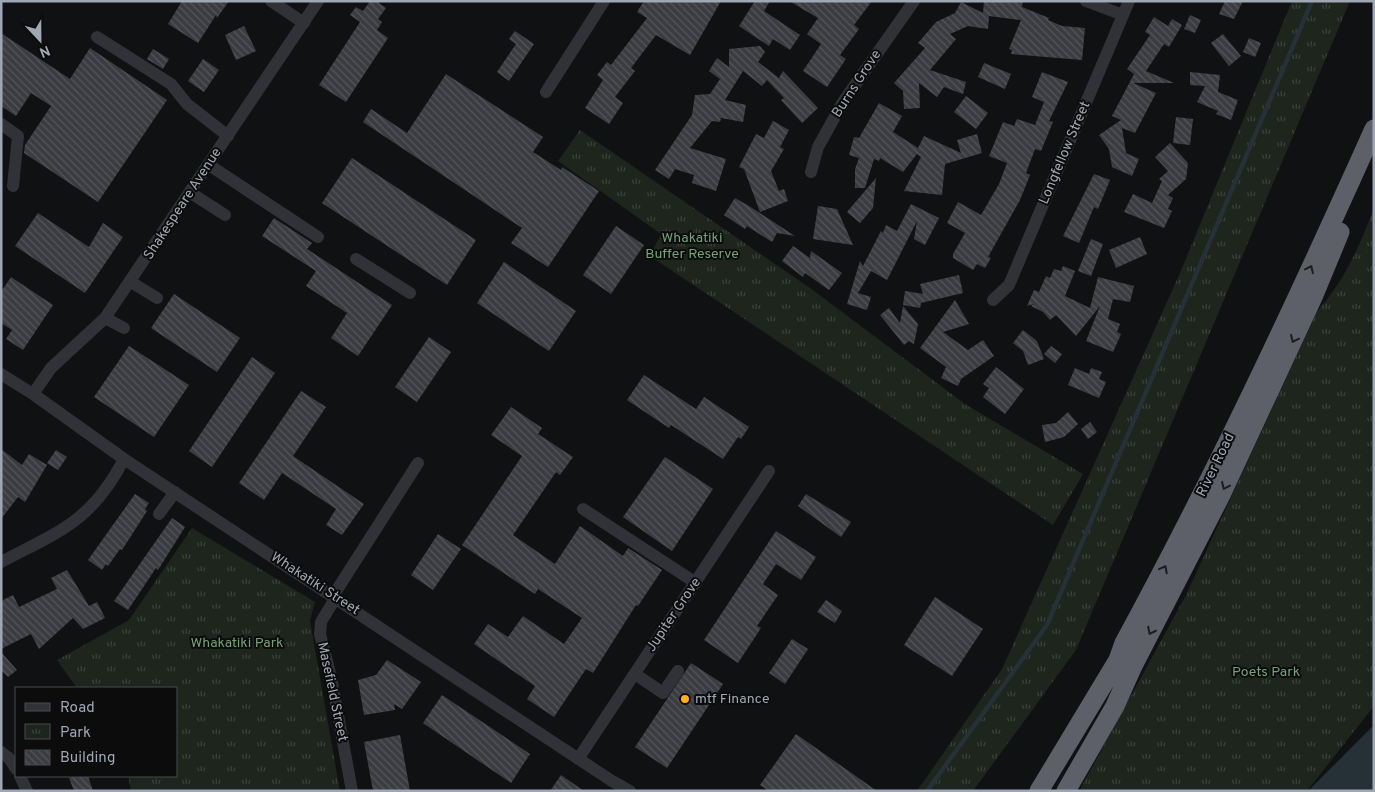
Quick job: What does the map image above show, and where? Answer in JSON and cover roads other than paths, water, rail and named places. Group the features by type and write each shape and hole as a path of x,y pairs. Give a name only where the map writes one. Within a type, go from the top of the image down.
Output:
{"highway":[{"name":"River Road","path":"1039,791 1118,660 1124,643 1192,516 1256,384 1374,129"},
{"name":"River Road","path":"1066,791 1115,706 1132,668 1221,495 1314,295 1374,153"},
{"path":"1026,791 1111,656 1124,643"},
{"path":"1054,791 1108,700 1132,668"}],"street":[{"path":"271,1 304,23"},
{"name":"Shakespeare Avenue","path":"33,394 51,368 106,318 318,1"},
{"name":"Burns Grove","path":"811,172 818,147 843,102 914,1"},
{"path":"1086,1 1123,15"},
{"name":"Longfellow Street","path":"993,300 1009,285 1129,1"},
{"path":"546,92 602,2"},
{"path":"97,37 171,84 187,104 228,136"},
{"path":"1,124 18,136 14,186"},
{"path":"209,165 318,237"},
{"path":"191,193 225,215"},
{"path":"356,259 410,293"},
{"path":"131,282 157,298"},
{"path":"106,318 124,328"},
{"name":"Whakatiki Street","path":"1,374 33,394 124,459 578,759 630,791"},
{"path":"1,562 71,525 82,516 104,492 124,459"},
{"name":"Masefield Street","path":"352,791 332,685 320,634 321,622 334,597 418,463"},
{"name":"Jupiter Grove","path":"578,759 770,471"},
{"path":"159,514 175,492"},
{"path":"583,509 696,583"},
{"path":"635,674 663,693 678,671"},
{"path":"1,752 9,758 15,767"},
{"path":"20,777 27,791"}],"waterway":[{"path":"927,791 1047,625 1312,1"}],"place":[{"name":"mtf Finance","path":"685,699"}],"park label":[{"name":"Whakatiki Buffer Reserve","path":"692,246"},
{"name":"Whakatiki Park","path":"237,643"},
{"name":"Poets Park","path":"1266,672"}]}
